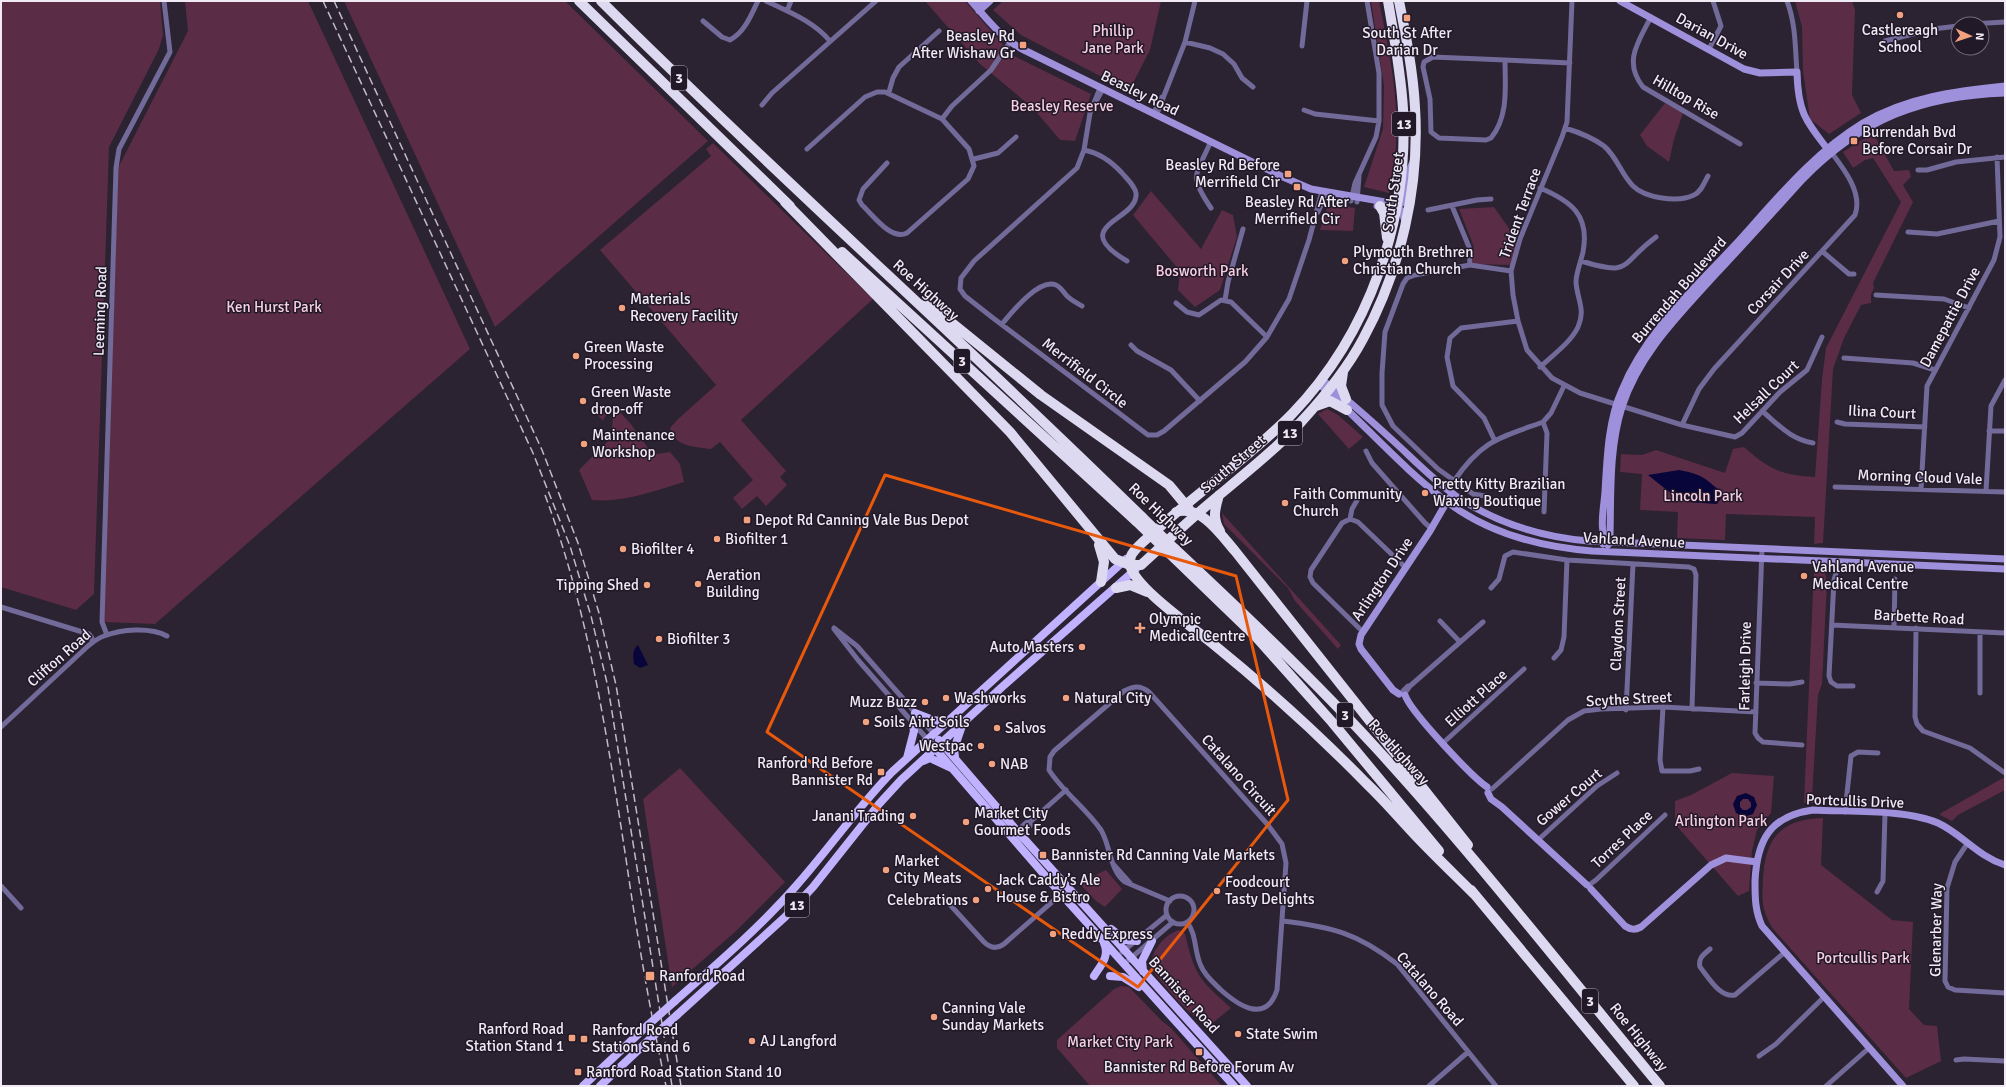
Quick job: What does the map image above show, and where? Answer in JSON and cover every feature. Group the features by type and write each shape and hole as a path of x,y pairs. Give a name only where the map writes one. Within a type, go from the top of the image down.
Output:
{"highway":[{"name":"Roe Highway","path":"579,1 785,202 1139,519 1316,685 1376,748 1502,894 1660,1086"},
{"name":"Roe Highway","path":"601,1 671,71 860,250 983,362 1139,519"},
{"name":"South Street","path":"1388,1 1403,108 1402,172 1397,207 1387,248 1378,276 1352,330 1319,381 1281,424 1200,492 1191,509 1186,524 1141,565 1128,567 1132,553 1176,512 1191,509 1219,495 1285,438 1316,406 1363,340 1390,277 1406,224 1415,158 1416,126 1414,87 1399,1"},
{"path":"785,202 1010,432 1094,536 1115,559 1128,567 1151,593 1240,666 1304,723 1366,783 1418,839 1474,894"},
{"path":"1380,206 1384,213 1386,223 1387,248"},
{"path":"860,250 1041,395 1169,485 1191,509 1222,536 1316,651 1457,829 1502,894"},
{"path":"1343,370 1342,386 1346,399"},
{"path":"1316,406 1330,401 1347,410"},
{"path":"1169,485 1187,492 1200,492"},
{"path":"1219,495 1214,512 1215,522 1222,536"},
{"path":"1094,536 1103,555 1101,582"},
{"name":"Roe Highway","path":"1173,551 1257,638 1332,722 1634,1086"},
{"path":"1116,588 1130,585 1151,593"}],"main road":[{"path":"975,6 982,1"},
{"path":"975,6 990,1"},
{"name":"Darian Drive","path":"1620,1 1752,72 1797,72"},
{"name":"Beasley Road","path":"975,6 1010,42 1155,115 1311,189 1316,194 1391,203 1397,207"},
{"path":"1797,72 1798,92 1804,115 1811,129 1829,150"},
{"name":"Burrendah Boulevard","path":"1606,542 1610,536 1614,442 1619,406 1644,359 1669,325 1829,150 1867,121 1910,102 1962,90 2005,86"},
{"name":"Burrendah Boulevard","path":"1829,150 1868,127 1912,108 1962,96 2005,93"},
{"path":"1406,224 1402,211 1397,207 1404,200 1408,172 1415,158"},
{"name":"Beasley Road","path":"1354,199 1380,206 1397,207"},
{"name":"Vahland Avenue","path":"1319,381 1346,399 1454,495 1498,520 1514,526 1560,538 1606,542 2005,559"},
{"name":"Vahland Avenue","path":"1329,389 1347,410 1429,488 1449,503 1497,530 1556,548 1595,552 2005,569"},
{"name":"Arlington Drive","path":"1454,495 1363,632 1359,644 1361,649 1392,688 1402,693 1412,708 1477,783 1489,790 1502,807 1577,878 1589,887 1602,903 1625,926 1630,929 1641,927 1711,865 1726,858 1757,862"},
{"path":"1595,552 1606,542 1613,549 1622,553"},
{"name":"13","path":"583,1086 769,915 809,871 866,800 907,759 1101,582 1128,567"},
{"name":"13","path":"600,1086 785,917 813,887 879,804 921,762 1002,687 1116,588 1128,567"},
{"path":"915,713 933,720 947,722"},
{"path":"955,757 955,744 963,724"},
{"path":"907,759 914,732 913,725"},
{"name":"Bannister Road","path":"931,737 939,746 954,770 1019,847 1234,1086"},
{"name":"Bannister Road","path":"939,746 955,757 1018,832 1247,1086"},
{"path":"921,762 930,758 954,770"},
{"name":"Portcullis Drive","path":"1903,1086 1762,926 1754,904 1759,848 1768,833 1787,817 1799,812 1813,810 1914,816 1928,819 1942,825 1990,859 2005,865"},
{"path":"1102,925 1106,925 1125,940 1137,941"},
{"path":"1094,976 1107,952 1102,940"},
{"path":"1143,971 1142,961 1152,941"},
{"path":"1110,976 1123,976 1135,983 1141,989 1148,992"}],"street":[{"name":"Leeming Road","path":"108,635 102,622 116,168 118,150 170,52 164,1"},
{"path":"703,20 722,37 730,40 738,36 758,1"},
{"path":"766,1 816,26 830,41"},
{"path":"787,11 792,1"},
{"path":"762,105 772,93 876,1"},
{"path":"1155,115 1185,42 1195,1"},
{"path":"1302,46 1308,1"},
{"path":"1354,199 1355,183 1376,137 1379,121 1379,73 1367,1"},
{"name":"Trident Terrace","path":"1572,1 1568,114 1565,128 1518,244 1511,271 1513,295 1518,321 1527,350 1540,367 1552,378 1580,394 1619,406"},
{"path":"1709,50 1721,26 1713,1"},
{"path":"1787,1 1793,18 1795,31 1797,72"},
{"name":"Hilltop Rise","path":"1651,17 1635,46 1634,70 1636,79 1643,88 1740,144"},
{"path":"1990,23 2005,22"},
{"path":"1885,41 1933,29 1950,27"},
{"path":"889,92 893,78 899,67 939,31"},
{"path":"942,119 952,106 990,70 1010,42"},
{"path":"1185,42 1210,48 1223,54 1234,64 1242,78 1253,87"},
{"path":"1505,60 1505,105 1502,116 1491,138 1486,140 1439,138 1434,136 1431,132 1430,99 1423,67 1428,59 1433,57 1505,60 1570,63"},
{"name":"Merrifield Circle","path":"1101,88 1090,113 1081,160 1069,176 974,261 961,278 960,284 962,293 1148,435 1157,435 1164,431 1245,362 1267,337 1289,299 1324,194"},
{"path":"807,150 865,97 877,92 889,92 942,119 969,149 974,159 972,173 968,179 907,233 898,235 890,232 862,205 859,200 863,189 887,163"},
{"path":"1304,110 1315,114 1379,121"},
{"path":"1565,128 1596,141 1605,147 1632,186 1643,194 1656,197 1686,198 1695,195 1701,189 1708,176"},
{"path":"974,159 998,153 1016,137"},
{"path":"1211,142 1196,173 1196,182 1199,190 1211,208"},
{"path":"1084,150 1106,158 1113,163 1133,186 1136,192 1136,198 1129,208 1105,230 1103,239 1106,247 1127,261"},
{"name":"Corsair Drive","path":"1682,425 1699,389 1714,369 1850,222 1857,208 1857,200 1850,179 1829,150"},
{"name":"Damepattie Drive","path":"1921,489 1927,386 1994,260 2000,237 1997,157"},
{"path":"1918,170 1927,170 1956,162 2005,157"},
{"path":"1540,188 1561,197 1578,212 1585,237 1576,282 1582,309 1582,318 1574,334 1540,367"},
{"path":"1428,210 1477,200 1491,199"},
{"path":"1452,206 1469,247 1470,265"},
{"path":"1908,232 1937,234 1999,221"},
{"path":"1225,300 1228,282 1243,229"},
{"path":"1581,261 1613,269 1621,267 1628,264 1656,237"},
{"path":"1823,252 1849,274 1854,274"},
{"path":"1485,496 1473,494 1438,469 1400,434 1387,418 1381,399 1384,340 1389,321 1403,284 1407,278 1415,275 1470,265 1511,271"},
{"path":"1002,324 1021,302 1041,286 1048,283 1058,286 1068,297 1082,306"},
{"path":"1876,295 1944,299 1969,308"},
{"path":"1176,303 1187,312 1199,315 1216,302 1225,300 1235,304 1257,329 1267,337"},
{"path":"1494,440 1484,418 1453,386 1447,357 1450,338 1461,328 1518,321"},
{"name":"Helsall Court","path":"1619,406 1682,425 1735,437 1742,433 1780,392 1807,370 1822,337"},
{"path":"1131,345 1137,351 1171,370 1200,401"},
{"path":"1844,358 1912,363 1935,370"},
{"path":"1986,491 1991,406 2005,380"},
{"path":"1454,481 1476,453 1494,440 1543,422 1551,413 1564,386"},
{"path":"1762,411 1791,436 1800,441 1813,443"},
{"path":"1543,422 1547,433 1544,512"},
{"name":"Ilina Court","path":"1837,422 1845,424 1925,427"},
{"path":"1989,431 2005,431"},
{"path":"1366,451 1372,463 1425,523 1432,528"},
{"name":"Morning Cloud Vale","path":"1835,487 2005,492"},
{"path":"1350,519 1352,509 1359,497"},
{"path":"1363,632 1313,583 1310,578 1311,570 1342,523 1350,519 1358,522 1406,568"},
{"name":"Farleigh Drive","path":"1762,549 1755,733 1763,742 1802,745"},
{"path":"1491,588 1499,579 1503,560 1510,552 1567,560 1689,567 1694,569 1696,575 1692,709"},
{"path":"1554,658 1561,650 1564,637 1567,560"},
{"name":"Claydon Street","path":"1626,710 1633,564"},
{"path":"1836,573 1834,580 1829,676 1831,682 1837,686 1852,686"},
{"path":"1894,627 1895,580"},
{"path":"1,607 89,634 92,638 92,643"},
{"path":"1440,621 1460,642"},
{"path":"1402,693 1482,622"},
{"name":"Barbette Road","path":"1832,625 2005,633"},
{"name":"Bannister Road","path":"834,628 857,646 915,713 931,737 913,725 858,660 834,628"},
{"path":"1916,628 1915,717 1917,724 1923,731 1970,748 2005,773"},
{"name":"Clifton Road","path":"1,727 92,643 108,635 131,631 149,632 167,636"},
{"path":"1980,632 1980,693"},
{"name":"Elliott Place","path":"1443,743 1524,669"},
{"path":"1756,683 1790,684 1802,682"},
{"name":"Catalano Circuit","path":"1131,687 1143,688 1190,738 1282,844 1286,863 1283,921 1277,990 1274,999 1269,1004 1264,1008 1254,1009 1237,1003 1207,976 1201,966 1193,936 1187,922 1193,915 1194,910 1191,902 1178,896 1170,900 1125,882 1119,878 1115,871 1101,831 1066,790 1049,770 1050,757 1054,751 1124,691 1131,687"},
{"path":"1663,708 1660,760 1662,771 1690,771 1699,769"},
{"name":"Scythe Street","path":"1489,790 1575,715 1584,711 1601,709 1626,710 1663,708 1756,712"},
{"path":"1845,812 1851,756 1858,752 1878,753"},
{"name":"Gower Court","path":"1538,840 1597,786 1617,773"},
{"path":"1019,847 1018,832 1021,826 1026,822 1030,822 1066,790"},
{"path":"1877,892 1882,882 1885,814"},
{"name":"Torres Place","path":"1589,887 1665,815"},
{"path":"1007,833 1018,832"},
{"name":"Glenarber Way","path":"1968,844 1956,862 1947,888 1945,981 1948,987 1955,990 2005,993"},
{"path":"1,886 20,908"},
{"path":"943,897 984,942 989,946 996,947 1004,944 1068,888"},
{"path":"1170,900 1166,908 1167,915 1173,922 1180,924 1187,922"},
{"path":"1117,956 1167,915"},
{"name":"Catalano Road","path":"1283,921 1323,927 1356,937 1373,946 1396,964 1496,1086"},
{"path":"1124,964 1173,922"},
{"path":"1710,949 1701,956 1699,962 1700,967 1723,994 1729,996 1735,995 1785,952"},
{"path":"1760,1056 1776,1044 1824,997"},
{"path":"1826,1086 1869,1048"},
{"path":"1429,1086 1468,1052"},
{"path":"1956,1060 2005,1061"}],"highlighted area":[{"path":"885,475 1236,576 1288,800 1138,987 767,732"}],"green space":[{"path":"1,1 160,1 163,35 159,49 109,147 94,594 76,610 1,587"},
{"name":"Ken Hurst Park","path":"185,1 308,1 470,349 155,624 104,622 118,168 188,31"},
{"path":"344,1 565,1 708,141 495,327"},
{"name":"Beasley Reserve","path":"925,1 965,1 1012,55 1091,94 1075,141 1060,140 1033,108 980,64"},
{"name":"Phillip Jane Park","path":"1003,1 1161,1 1150,50 1129,91 1021,35 993,10"},
{"path":"1371,1 1379,1 1389,53 1396,106 1396,147 1389,193 1364,187 1383,129 1384,86"},
{"path":"1795,1 1852,1 1855,10 1852,95 1861,113 1829,134 1810,119 1803,71 1802,27"},
{"path":"1665,103 1683,113 1674,139 1669,162 1647,146 1640,135"},
{"name":"Lincoln Park","path":"1873,133 1894,171 1909,170 1911,177 1903,185 1913,202 1873,283 1874,288 1871,294 1871,303 1861,305 1844,338 1833,369 1823,543 1814,544 1815,517 1726,514 1725,540 1677,538 1678,512 1640,510 1642,474 1620,472 1621,454 1642,455 1656,450 1725,473 1733,449 1744,447 1761,461 1776,470 1793,475 1815,477 1822,379 1826,348 1901,202 1873,158 1865,160 1853,168 1843,152"},
{"path":"713,143 873,299 741,420 786,471 780,477 787,485 766,506 757,496 742,509 733,498 753,480 720,442 711,449 686,445 676,439 670,428 716,385 600,250 711,156 706,149"},
{"name":"Bosworth Park","path":"1151,191 1201,249 1222,210 1233,215 1237,237 1220,290 1195,307 1178,290 1180,271 1133,215"},
{"path":"1332,204 1355,208 1353,231 1320,230 1327,208"},
{"path":"1494,207 1517,240 1513,265 1472,264 1474,247 1459,209"},
{"path":"603,405 608,410 603,421 595,412"},
{"path":"614,406 630,423 648,448 657,454 670,452 680,464 684,482 627,498 615,500 592,500 579,470 611,438"},
{"path":"1327,409 1338,415 1363,437 1349,449 1318,414"},
{"path":"1222,513 1341,645 1338,649 1295,601 1288,588 1224,524"},
{"path":"1814,568 1824,569 1827,582 1822,684 1818,695 1812,798 1815,803 1804,803"},
{"path":"680,768 785,882 735,932 672,987 643,799"},
{"name":"Arlington Park","path":"1732,773 1774,776 1771,813 1757,830 1752,851 1749,891 1738,896 1675,824 1675,801 1691,795"},
{"path":"2003,778 2005,779 2005,790 1958,815 1952,821 1940,815 1941,813"},
{"name":"Portcullis Park","path":"1823,818 1821,865 1892,920 1913,922 1909,1009 1924,1025 1937,1026 1941,1061 1906,1078 1773,929 1764,910 1762,893 1764,865 1767,852 1772,842 1786,827 1796,822 1808,819"},
{"path":"1106,870 1122,889 1105,907 1096,901 1079,883"},
{"path":"1179,930 1185,934 1192,959 1200,976 1205,983 1231,1008 1209,1026 1192,1014 1170,992 1150,968 1155,950 1163,940 1173,932"},
{"name":"Market City Park","path":"1121,986 1129,987 1162,1021 1171,1028 1222,1086 1090,1086 1057,1048 1057,1040 1114,989"}],"shaded area":[{"path":"1679,470 1700,476 1724,494 1717,504 1687,502 1668,491 1648,475"},
{"path":"638,645 648,665 640,668 634,664 633,659 634,651"},
{"path":"1746,793 1754,797 1757,805 1753,814 1744,817 1736,813 1733,804 1737,796","holes":["1743,799 1748,799 1751,803 1751,807 1747,810 1743,810 1740,807 1740,802"]}],"railway":[{"path":"323,1 533,453 570,546 591,616 608,687 672,1086"},
{"path":"334,1 542,450 578,543 599,613 616,685 681,1086"},
{"path":"545,495 574,584 595,675 612,767 644,973 666,1086"}],"place":[{"name":"Castlereagh School","path":"1900,15"},
{"name":"South St After Darian Dr","path":"1407,18"},
{"name":"Beasley Rd After Wishaw Gr","path":"1023,45"},
{"name":"Burrendah Bvd Before Corsair Dr","path":"1854,141"},
{"name":"Beasley Rd Before Merrifield Cir","path":"1288,174"},
{"name":"Beasley Rd After Merrifield Cir","path":"1297,187"},
{"name":"Plymouth Brethren Christian Church","path":"1345,261"},
{"name":"Materials Recovery Facility","path":"622,308"},
{"name":"Green Waste Processing","path":"576,356"},
{"name":"Green Waste drop-off","path":"583,401"},
{"name":"Maintenance Workshop","path":"584,444"},
{"name":"Pretty Kitty Brazilian Waxing Boutique","path":"1425,493"},
{"name":"Faith Community Church","path":"1285,503"},
{"name":"Depot Rd Canning Vale Bus Depot","path":"747,520"},
{"name":"Biofilter 1","path":"717,539"},
{"name":"Biofilter 4","path":"623,549"},
{"name":"Vahland Avenue Medical Centre","path":"1804,576"},
{"name":"Aeration Building","path":"698,584"},
{"name":"Tipping Shed","path":"647,585"},
{"name":"Olympic Medical Centre","path":"1140,628"},
{"name":"Biofilter 3","path":"659,639"},
{"name":"Auto Masters","path":"1082,647"},
{"name":"Washworks","path":"946,698"},
{"name":"Natural City","path":"1066,698"},
{"name":"Muzz Buzz","path":"925,702"},
{"name":"Soils Aint Soils","path":"866,722"},
{"name":"Salvos","path":"997,728"},
{"name":"Westpac","path":"981,746"},
{"name":"NAB","path":"992,764"},
{"name":"Ranford Rd Before Bannister Rd","path":"881,772"},
{"name":"Janani Trading","path":"913,816"},
{"name":"Market City Gourmet Foods","path":"966,822"},
{"name":"Bannister Rd Canning Vale Markets","path":"1043,855"},
{"name":"Market City Meats","path":"886,870"},
{"name":"Jack Caddy’s Ale House & Bistro","path":"988,889"},
{"name":"Foodcourt Tasty Delights","path":"1217,891"},
{"name":"Celebrations","path":"976,900"},
{"name":"Reddy Express","path":"1053,934"},
{"name":"Ranford Road","path":"650,976"},
{"name":"Canning Vale Sunday Markets","path":"934,1017"},
{"name":"State Swim","path":"1238,1034"},
{"name":"Ranford Road Station Stand 1","path":"572,1038"},
{"name":"Ranford Road Station Stand 6","path":"584,1039"},
{"name":"AJ Langford","path":"752,1041"},
{"name":"Bannister Rd Before Forum Av","path":"1199,1052"},
{"name":"Ranford Road Station Stand 10","path":"578,1072"}]}
